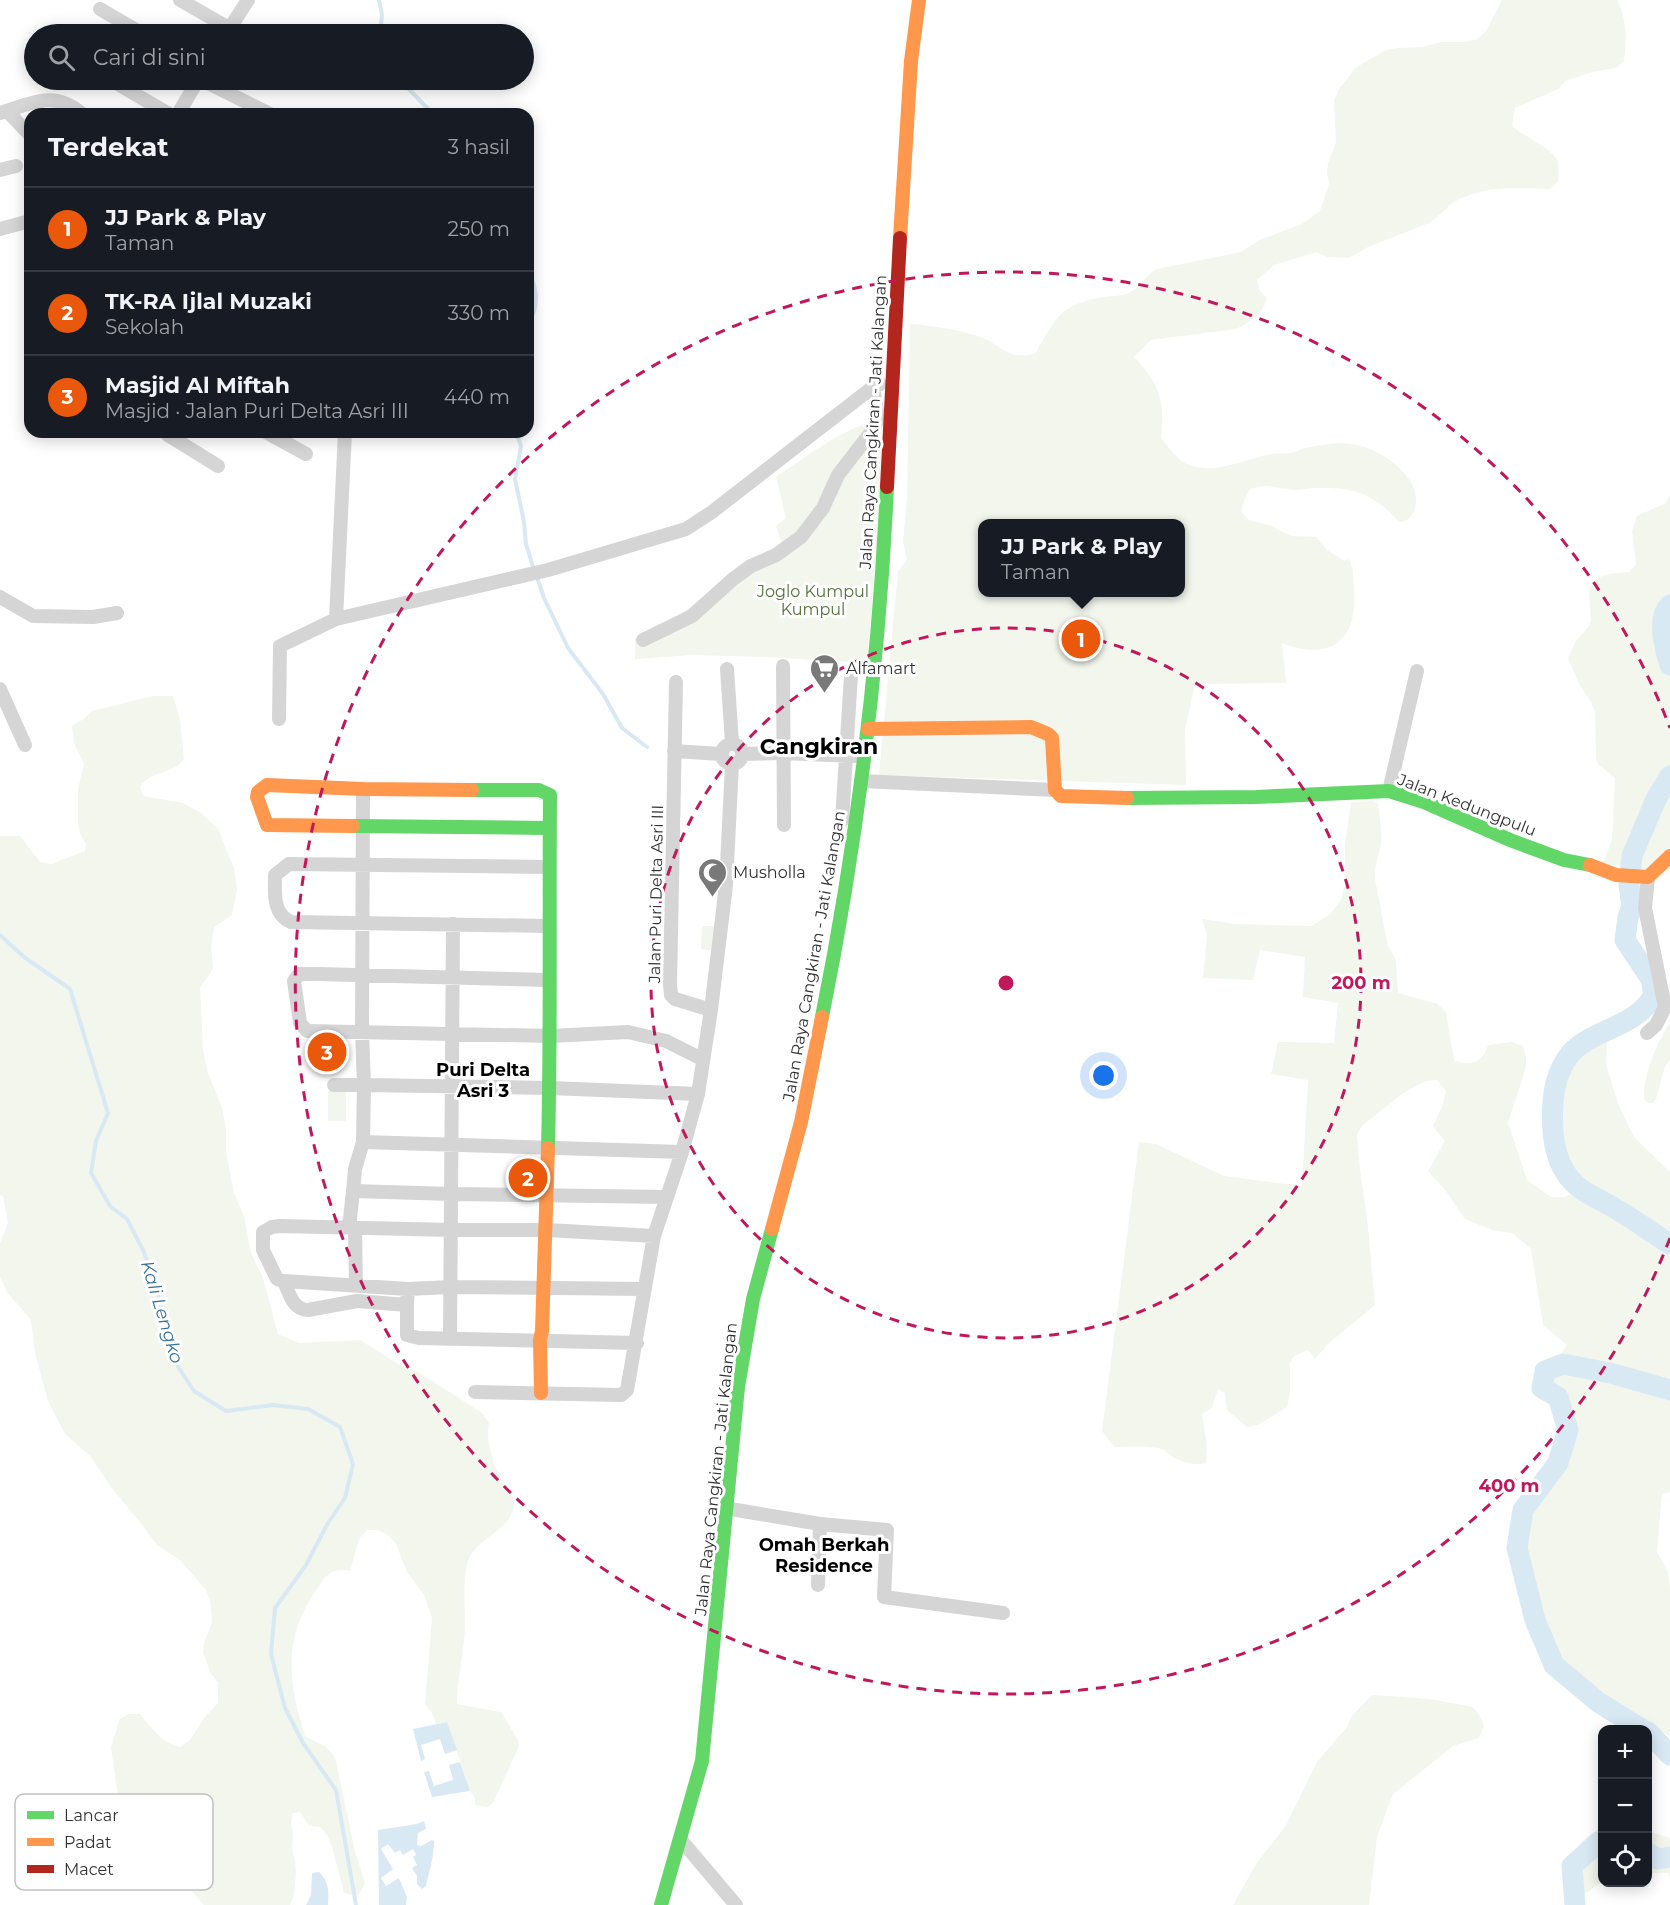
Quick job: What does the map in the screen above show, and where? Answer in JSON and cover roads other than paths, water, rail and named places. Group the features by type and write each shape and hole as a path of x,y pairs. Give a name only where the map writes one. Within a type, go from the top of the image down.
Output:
{"street":[{"path":"180,0 214,24"},
{"path":"233,24 248,0"},
{"name":"Jalan Raya Cangkiran - Jati Kalangan","path":"661,1905 702,1761 738,1387 753,1299 801,1122 835,952 862,781 885,549 891,381 911,61 919,0"},
{"path":"100,9 126,24"},
{"path":"128,90 159,108"},
{"path":"182,108 194,90"},
{"path":"221,90 258,108"},
{"path":"24,130 3,112 24,104 57,100 75,108"},
{"path":"0,170 16,166"},
{"path":"0,229 24,223"},
{"path":"279,719 280,646 336,619 548,570 686,530 873,387 891,381"},
{"path":"643,640 692,616 733,579 751,566 776,555 801,537 823,508 838,475 875,427 878,416 873,387"},
{"path":"172,438 218,466"},
{"path":"277,438 306,454"},
{"path":"336,619 345,438"},
{"path":"0,597 33,615 40,616 93,617 117,613"},
{"path":"783,666 784,825"},
{"path":"727,669 732,743"},
{"path":"1389,791 1417,671"},
{"path":"842,822 851,675"},
{"name":"Jalan Puri Delta Asri III","path":"676,682 671,995 675,999 711,1010"},
{"path":"0,688 25,745"},
{"path":"862,781 1055,790 1052,738 1039,729 1004,727 868,729"},
{"path":"732,743 739,746 742,754 739,761 732,764 724,761 721,754 724,746 732,743"},
{"path":"674,751 721,754"},
{"path":"742,754 863,756"},
{"path":"475,1392 621,1395 627,1390 654,1236 682,1152 698,1094 726,885 732,764"},
{"path":"541,1393 540,1340 543,1331 550,1088 548,828 550,795 539,790 363,789 267,785 260,788 257,797 267,825 548,828"},
{"path":"356,1284 352,1229 353,1191 355,1169 363,1142 364,1085 362,1032 363,789"},
{"name":"Jalan Kedungpulu","path":"1055,790 1061,796 1136,798 1256,797 1389,791 1435,806 1510,840 1564,860 1593,866 1616,875 1644,878"},
{"path":"1647,1033 1656,1025 1665,1007 1646,908 1644,878 1670,856"},
{"path":"549,867 289,864 275,874 275,897 278,909 283,918 291,922 549,926"},
{"path":"450,1338 453,924"},
{"path":"549,980 299,974 294,981 300,1023 303,1028 313,1032 550,1036 628,1032 666,1041 702,1059"},
{"path":"334,1085 550,1088 698,1094"},
{"path":"363,1142 682,1152"},
{"path":"353,1191 667,1197"},
{"path":"645,1289 451,1287 408,1289 284,1281 277,1279 263,1250 262,1236 265,1229 280,1226 352,1229 547,1230 654,1236"},
{"path":"284,1281 295,1305 301,1310 357,1301 407,1305"},
{"path":"408,1289 407,1335 419,1338 637,1343"},
{"path":"725,1508 820,1524 887,1530 884,1597 1003,1613"},
{"path":"818,1585 820,1524"},
{"path":"681,1840 736,1905"}],"waterway":[{"path":"379,0 381,24"},
{"path":"410,90 427,108"},
{"path":"534,287 536,296 534,311"},
{"path":"518,438 521,446 515,479 526,544 534,570"},
{"path":"537,577 544,598 568,648 603,694 622,728 647,747"},
{"path":"1670,605 1663,618 1664,642 1670,665"},
{"path":"1670,776 1656,799 1632,856 1629,885 1632,907 1628,917 1625,940 1651,979 1654,995 1639,1013 1620,1025 1589,1039 1568,1056 1558,1078 1552,1113 1559,1161 1572,1181 1585,1192 1623,1213 1670,1244"},
{"name":"Kali Lengko","path":"0,935 24,957 70,989 108,1113 96,1141 91,1173 110,1206 127,1219 144,1252 158,1295 175,1362 194,1391 226,1411 273,1405 308,1409 340,1427 353,1464 345,1498 328,1523 306,1565 275,1608 271,1654 285,1708 303,1743 336,1790 356,1905"},
{"path":"1635,1725 1598,1702 1554,1665 1535,1620 1517,1548 1523,1510 1558,1463 1568,1430 1558,1397 1542,1388 1545,1371 1563,1364 1610,1373 1670,1390"},
{"path":"1652,1736 1670,1755"},
{"path":"1575,1905 1572,1866 1598,1843"},
{"path":"1652,1855 1658,1859 1670,1857"}],"place":[{"name":"JJ Park & Play","path":"1081,639"},
{"name":"Alfamart","path":"825,694"},
{"name":"Musholla","path":"712,898"},
{"name":"Masjid Al Miftah","path":"327,1052"},
{"name":"TK-RA Ijlal Muzaki","path":"528,1178"}],"district":[{"name":"Cangkiran","path":"819,746"},
{"name":"Puri Delta Asri 3","path":"483,1080"},
{"name":"Omah Berkah Residence","path":"824,1555"}],"park label":[{"name":"Joglo Kumpul Kumpul","path":"813,600"}]}
